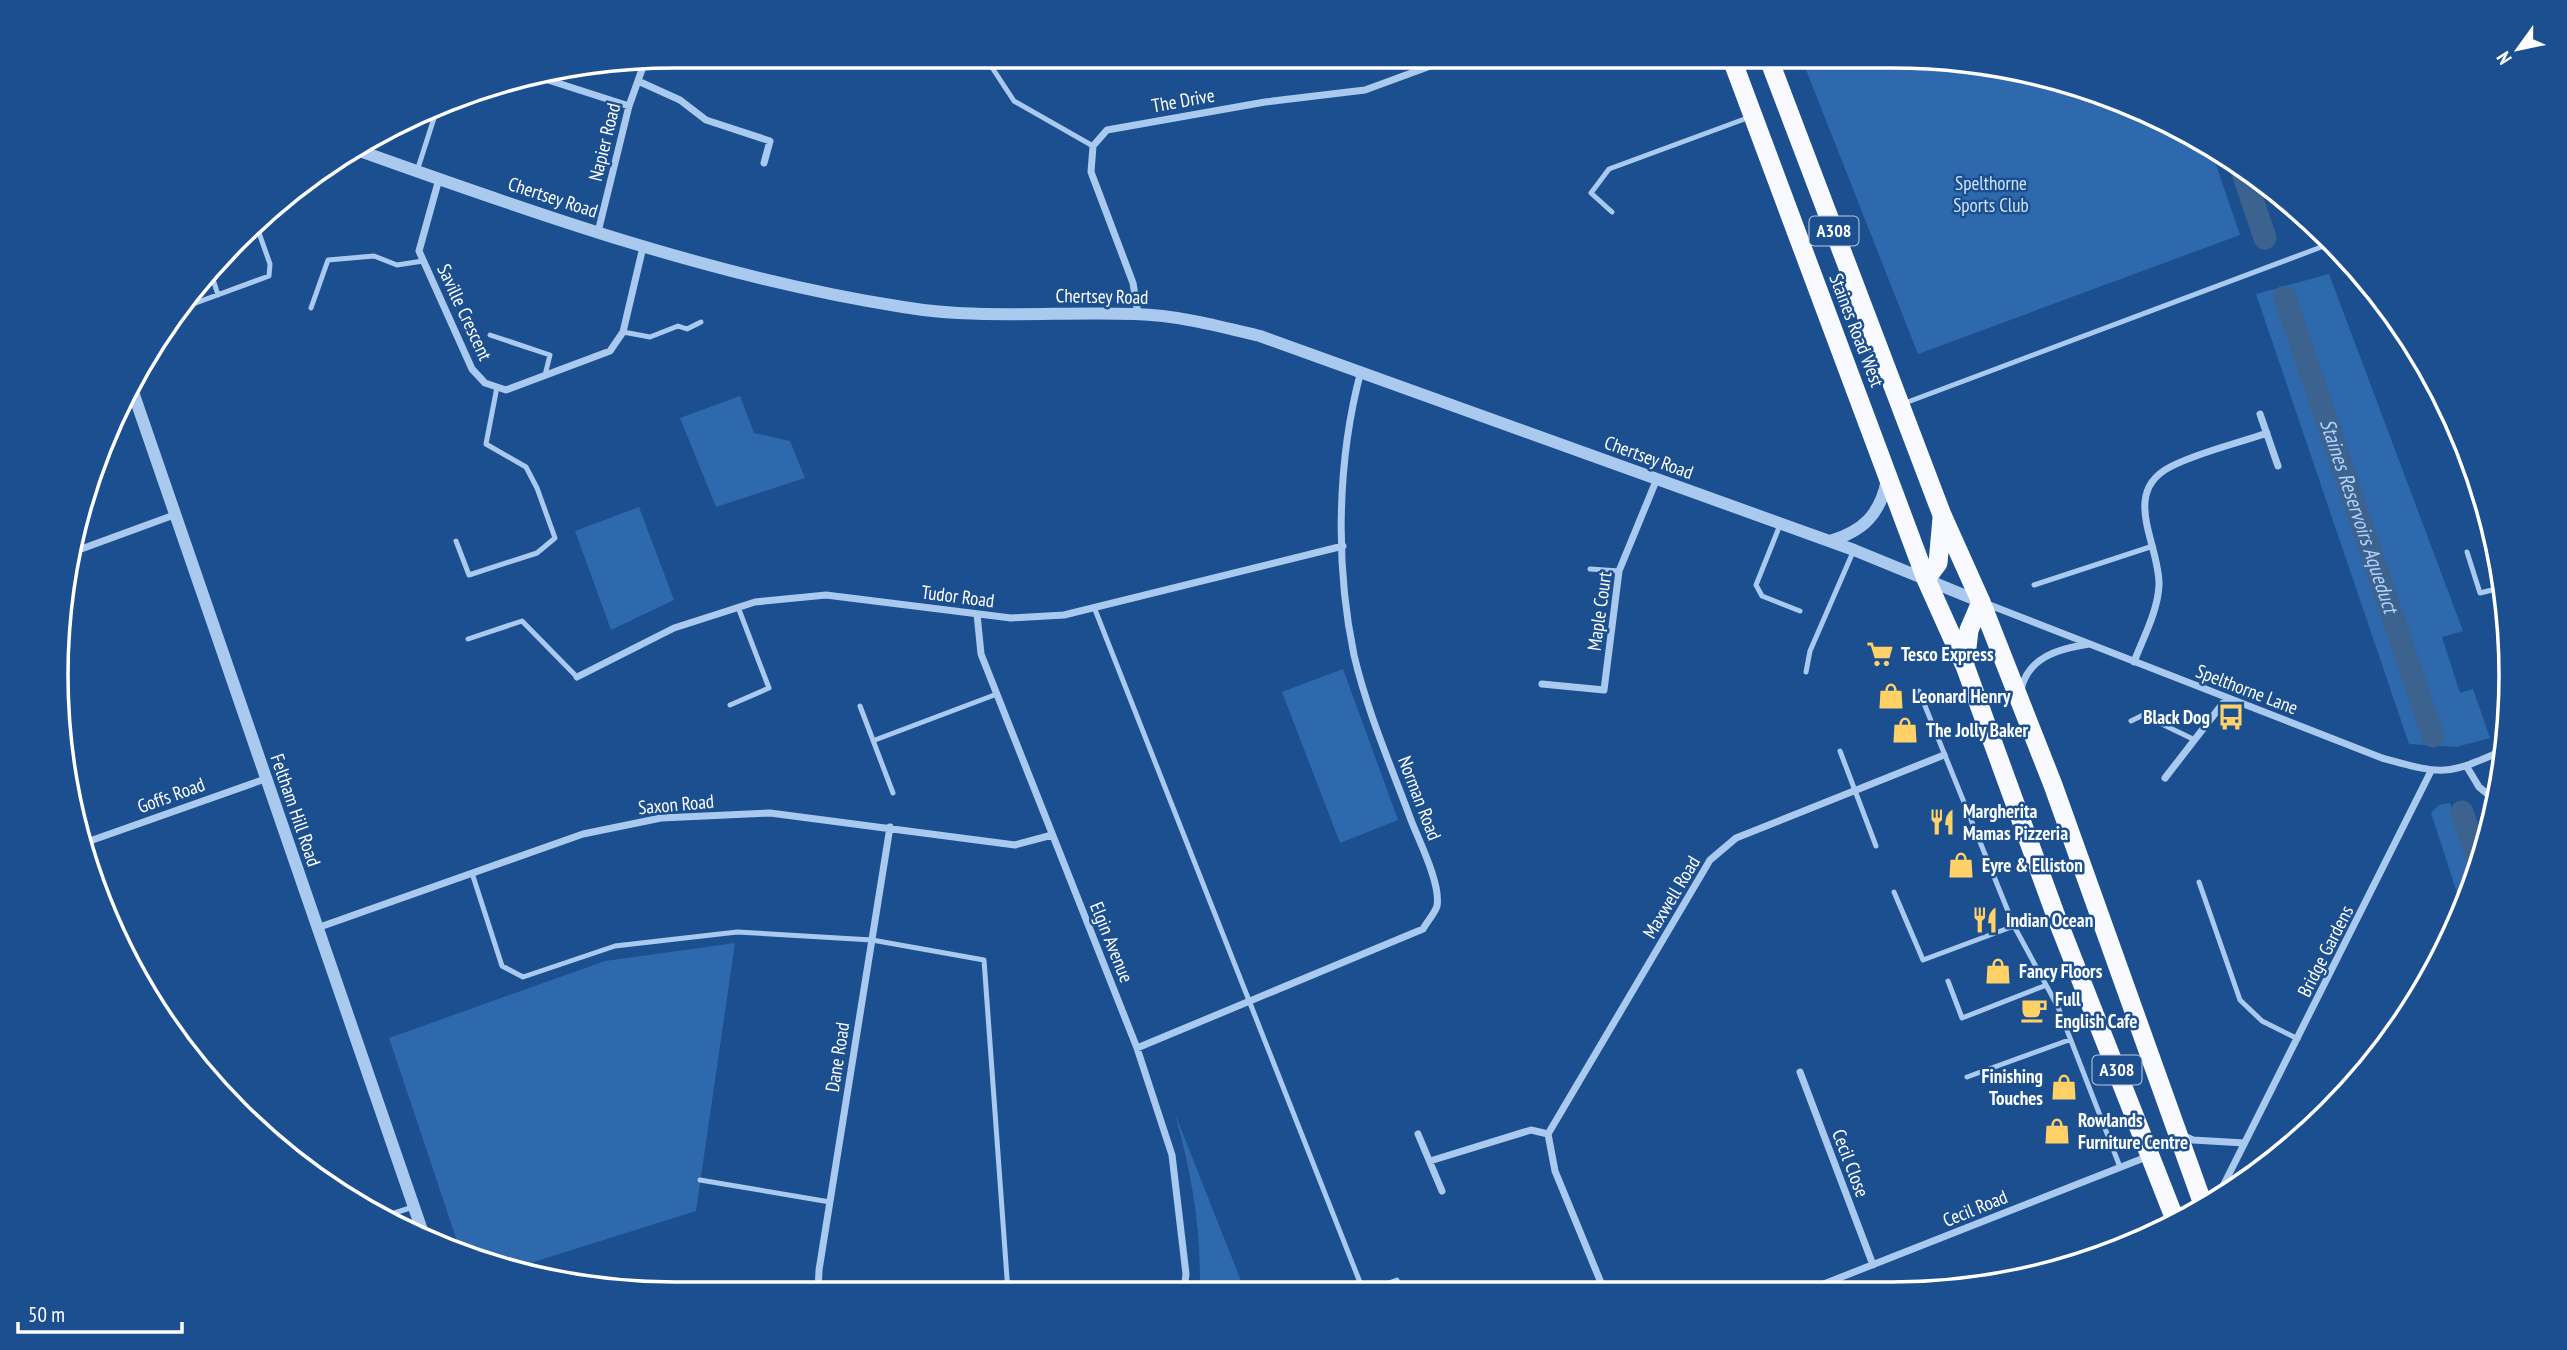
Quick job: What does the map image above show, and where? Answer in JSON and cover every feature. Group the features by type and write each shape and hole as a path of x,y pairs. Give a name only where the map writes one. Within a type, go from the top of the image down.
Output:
{"highway":[{"name":"Staines Road West","path":"1735,68 1926,579"},
{"name":"A308","path":"1772,68 1942,515 2019,697 2200,1197"},
{"path":"1926,579 1938,563 1942,515"},
{"name":"A308","path":"1926,579 1965,666 2057,919 2172,1212"},
{"path":"1965,666 1969,630 1981,602"}],"street":[{"name":"The Drive","path":"1093,146 1107,130 1265,102 1365,90 1425,68"},
{"name":"Napier Road","path":"598,232 629,106 642,70"},
{"path":"638,80 680,100 706,120 770,141 764,163"},
{"path":"552,81 629,106"},
{"path":"1093,146 1091,173 1133,283 1138,314"},
{"name":"Chertsey Road","path":"367,153 643,247 902,307 1003,316 1138,314 1197,321 1260,336 1656,481 1854,550 1981,602"},
{"name":"Saville Crescent","path":"439,179 419,251 472,369 485,383 497,387"},
{"path":"497,387 506,390 610,351 623,332 643,247"},
{"name":"Norman Road","path":"1137,1048 1423,929 1437,906 1432,874 1378,732 1354,654 1343,546 1343,496 1349,422 1361,371"},
{"name":"Feltham Hill Road","path":"135,400 420,1225"},
{"path":"2260,414 2278,466"},
{"path":"2134,662 2154,611 2159,586 2153,546 2143,513 2146,492 2155,478 2170,467 2267,433"},
{"path":"1829,541 1862,528 1875,514 1884,497 1888,477"},
{"name":"Maple Court","path":"1542,684 1604,690 1619,571 1656,481"},
{"path":"82,549 174,515"},
{"name":"Tudor Road","path":"577,677 674,628 755,602 826,595 1011,618 1064,615 1343,546"},
{"name":"Spelthorne Lane","path":"1981,602 2382,758 2431,771 2451,772 2494,755"},
{"name":"Elgin Avenue","path":"977,614 981,654 1137,1048 1172,1155 1185,1282"},
{"path":"2019,697 2030,667 2066,648 2090,644"},
{"path":"2165,778 2227,698"},
{"name":"Maxwell Road","path":"1548,1134 1710,860 1736,838 1944,755"},
{"path":"2467,767 2479,788 2487,794"},
{"name":"Bridge Gardens","path":"2225,1181 2431,771"},
{"name":"Goffs Road","path":"91,840 265,779"},
{"name":"Saxon Road","path":"316,928 583,834 661,818 771,813 1015,845 1052,835"},
{"name":"Dane Road","path":"819,1282 890,827"},
{"name":"Cecil Close","path":"1800,1072 1873,1265"},
{"path":"1430,1161 1531,1130 1548,1134 1555,1171 1601,1282"},
{"path":"2176,1130 2193,1140 2244,1143"},
{"path":"1418,1134 1442,1191"},
{"name":"Cecil Road","path":"1829,1282 2150,1156"}],"lane":[{"path":"993,69 1014,101 1093,146"},
{"path":"1612,212 1591,193 1609,169 1753,116"},
{"path":"417,172 434,118"},
{"path":"197,303 269,276 270,264 259,234"},
{"path":"1899,405 2322,247"},
{"path":"311,308 328,260 373,256 397,265 423,261"},
{"path":"214,282 218,295"},
{"path":"623,332 650,337 678,326 687,329 701,323"},
{"path":"490,335 550,355 545,375"},
{"path":"456,541 469,575 537,554 555,538 537,488 526,467 486,444 497,387"},
{"path":"1780,525 1756,585 1762,596 1800,611"},
{"path":"2034,585 2153,546"},
{"path":"1806,672 1810,650 1854,550"},
{"path":"2467,552 2480,593 2493,590"},
{"path":"1590,569 1619,571"},
{"path":"730,705 769,688 738,607"},
{"path":"1094,607 1360,1282"},
{"path":"468,639 522,621 577,677"},
{"path":"1919,691 2014,926 2057,1007 2120,1167"},
{"path":"875,740 997,694"},
{"path":"860,706 893,793"},
{"path":"2131,721 2143,715 2195,740"},
{"path":"1840,751 1876,846"},
{"path":"471,873 502,965 523,977 615,947 737,932 872,940 984,960 1008,1282"},
{"path":"2199,881 2240,1000 2262,1021 2298,1039"},
{"path":"1894,892 1923,960 2014,926 2057,919"},
{"path":"1948,981 1962,1018 2044,986"},
{"path":"1967,1077 2069,1040"},
{"path":"700,1180 830,1202"},
{"path":"395,1212 413,1206"},
{"path":"1392,1282 1397,1280"}],"green space":[{"name":"Spelthorne Sports Club","path":"1805,68 1932,70 2010,80 2087,100 2124,114 2215,163 2240,235 1918,354"},
{"path":"2329,274 2463,631 2442,637 2460,693 2473,689 2490,738 2456,747 2409,744 2256,294"},
{"path":"740,396 754,433 790,441 805,478 716,507 680,418"},
{"path":"639,507 674,600 611,630 575,531"},
{"path":"1343,669 1398,820 1340,843 1282,692"},
{"path":"2450,803 2470,861 2458,895 2431,813 2439,805"},
{"path":"735,943 696,1211 529,1263 457,1241 389,1038 605,961"},
{"path":"1175,1114 1241,1282 1200,1282 1199,1245 1186,1159"}],"waterway":[{"name":"Staines Reservoirs Aqueduct","path":"2247,184 2265,238"},
{"name":"Staines Reservoirs Aqueduct","path":"2285,297 2433,736"},
{"name":"Staines Reservoirs Aqueduct","path":"2462,812 2474,847"}],"place":[{"name":"Tesco Express","path":"1880,654"},
{"name":"Leonard Henry","path":"1891,696"},
{"name":"Black Dog","path":"2231,717"},
{"name":"The Jolly Baker","path":"1905,730"},
{"name":"Margherita Mamas Pizzeria","path":"1942,822"},
{"name":"Eyre & Elliston","path":"1961,865"},
{"name":"Indian Ocean","path":"1985,920"},
{"name":"Fancy Floors","path":"1998,971"},
{"name":"Full English Cafe","path":"2034,1010"},
{"name":"Finishing Touches","path":"2064,1087"},
{"name":"Rowlands Furniture Centre","path":"2057,1131"}]}
